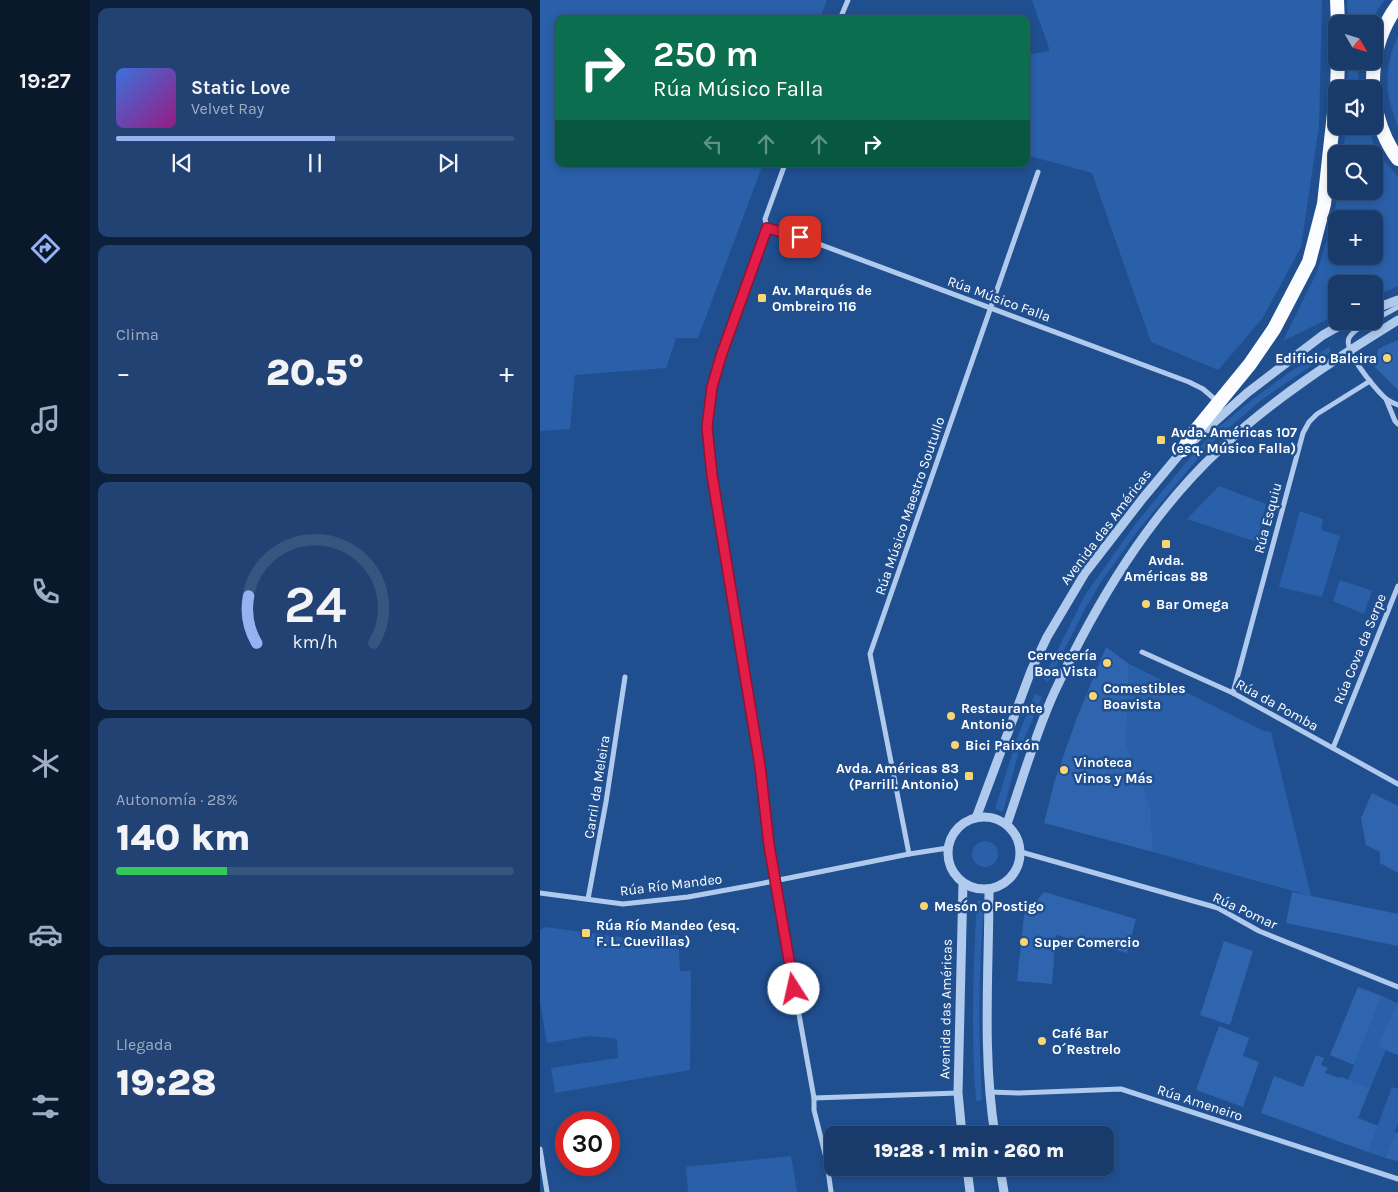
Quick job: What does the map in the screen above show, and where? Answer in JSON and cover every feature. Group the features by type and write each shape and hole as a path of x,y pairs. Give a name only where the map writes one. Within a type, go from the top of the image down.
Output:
{"highway":[{"path":"1337,0 1338,15"},
{"path":"1373,80 1374,60 1380,38 1390,17 1398,6"},
{"path":"1383,133 1398,159"},
{"path":"1184,450 1192,435 1250,364 1274,329 1309,262 1324,204 1332,135"}],"street":[{"path":"842,15 848,0"},
{"path":"784,167 765,219 767,228 721,356 712,387 707,427 712,475 760,766 775,881 814,1098 814,1110 827,1162 831,1192"},
{"name":"Rúa Músico Maestro Soutullo","path":"909,854 870,654 1038,172"},
{"name":"Rúa Músico Falla","path":"767,228 800,237 1190,382 1203,389 1218,402"},
{"path":"1383,306 1398,300"},
{"path":"1383,315 1398,307"},
{"path":"1007,824 1028,760 1054,694 1106,592 1130,555 1170,502 1220,448 1263,411 1350,350 1398,320"},
{"name":"Avenida das Américas","path":"976,818 1026,682 1046,638 1085,573 1143,498 1184,450 1247,393 1332,330"},
{"path":"1359,330 1351,335 1348,342 1350,350 1370,382 1386,399 1398,405"},
{"name":"Rúa Esquiu","path":"1233,693 1303,433 1309,422 1317,414 1370,382"},
{"path":"1386,399 1398,424"},
{"name":"Rúa Cova da Serpe","path":"1333,748 1398,586"},
{"name":"Rúa da Pomba","path":"1142,652 1233,693 1398,784"},
{"name":"Carril da Meleira","path":"588,899 606,802 625,677"},
{"path":"976,818 992,818 1007,824 1019,841 1021,852 1020,862 1015,872 1004,884 988,889 970,887 963,883 950,866 948,848 952,836 966,821 976,818"},
{"name":"Rúa Río Mandeo","path":"540,893 623,904 688,897 948,848"},
{"name":"Rúa Pomar","path":"1021,852 1218,908 1259,931 1398,987"},
{"name":"Avenida das Américas","path":"961,1126 958,1094 963,883"},
{"path":"988,889 988,1048 994,1126"},
{"name":"Rúa Ameneiro","path":"990,1092 1019,1093 1121,1089 1398,1179"},
{"path":"814,1098 958,1094"},
{"path":"540,1149 547,1192"},
{"path":"968,1176 970,1192"},
{"path":"1001,1176 1004,1192"}],"shaded area":[{"path":"540,0 827,0 821,15 555,15 555,167 762,167 698,338 676,338 666,368 575,375 570,429 540,431"},
{"path":"1032,0 1322,0 1319,126 1301,247 1262,319 1218,370 1151,342 1092,173 1030,156 1030,54 1050,51"},
{"path":"1347,0 1385,0 1375,15 1348,15"},
{"path":"1398,36 1398,128 1390,102 1387,83 1390,58"},
{"path":"1348,70 1358,70 1359,80 1347,80"},
{"path":"1345,135 1371,135 1374,145 1344,145"},
{"path":"1383,159 1398,177 1398,286 1383,293 1383,275 1328,275 1328,319 1283,341 1317,272 1328,236 1328,265 1383,265 1383,210 1335,210 1337,200 1383,200"},
{"path":"1329,347 1331,352 1260,401 1210,444 1139,529 1101,582 1086,607 1048,682 1043,679 1085,595 1137,522 1193,454 1220,426 1253,399"},
{"path":"1219,486 1266,504 1257,542 1187,519"},
{"path":"1300,511 1323,519 1321,530 1340,536 1322,597 1279,587"},
{"path":"1340,580 1372,591 1364,614 1333,601"},
{"path":"1129,664 1264,731 1271,732 1311,896 1153,852 1151,810 1137,767 1126,747"},
{"path":"1035,694 1042,697 1018,754 1003,812 995,809 1017,738"},
{"path":"985,841 994,845 998,854 994,863 985,867 976,863 972,854 976,845"},
{"path":"985,900 979,1000 982,1100 976,1101 973,1026 974,951 977,901"},
{"path":"545,927 628,938 678,935 680,971 691,971 690,1070 555,1093 551,1068 618,1058 617,1039 590,1036 547,1043 540,1001 540,930"},
{"path":"1382,996 1397,1003 1379,1047 1386,1050 1370,1088 1348,1080"},
{"path":"1392,1087 1398,1089 1398,1123 1385,1158 1368,1152"},
{"path":"791,1156 797,1192 688,1192 686,1167"}],"building":[{"name":"Edificio Baleira","path":"1398,340 1398,390 1375,367 1378,349"},
{"path":"1106,647 1129,664 1126,747 1137,767 1151,810 1153,852 1044,823 1055,780 1076,720"},
{"path":"1372,793 1398,806 1398,873 1380,863 1380,852 1366,845 1361,818"},
{"path":"1044,892 1136,919 1127,953 1056,935 1052,984 1017,981 1024,915"},
{"path":"1292,892 1398,914 1398,946 1286,923"},
{"path":"1224,941 1253,951 1230,1025 1200,1015"},
{"path":"1358,987 1382,996 1354,1065 1330,1055"},
{"path":"1398,1001 1398,1055 1378,1047"},
{"path":"1219,1026 1249,1038 1243,1056 1259,1062 1243,1107 1196,1090"},
{"path":"1316,1055 1324,1058 1321,1065 1328,1068 1325,1073 1370,1088 1358,1118 1378,1126 1368,1152 1261,1113 1274,1076 1303,1087"},
{"path":"1395,1132 1398,1133 1398,1161 1385,1158"}],"place":[{"name":"Av. Marqués de Ombreiro 116","path":"762,298"},
{"name":"Edificio Baleira","path":"1387,358"},
{"name":"Avda. Américas 107 (esq. Músico Falla)","path":"1161,440"},
{"name":"Avda. Américas 88","path":"1166,544"},
{"name":"Bar Omega","path":"1146,604"},
{"name":"Cervecería Boa Vista","path":"1107,663"},
{"name":"Comestibles Boavista","path":"1093,696"},
{"name":"Restaurante Antonio","path":"951,716"},
{"name":"Bici Paixón","path":"955,745"},
{"name":"Vinoteca Vinos y Más","path":"1064,770"},
{"name":"Avda. Américas 83 (Parrill. Antonio)","path":"969,776"},
{"name":"Mesón O Postigo","path":"924,906"},
{"name":"Rúa Río Mandeo (esq. F. L. Cuevillas)","path":"586,933"},
{"name":"Super Comercio","path":"1024,942"},
{"name":"Café Bar O´Restrelo","path":"1042,1041"}],"route":[{"path":"794,989 769,845 760,766 712,475 707,427 712,387 721,356 767,228 800,237"}]}
